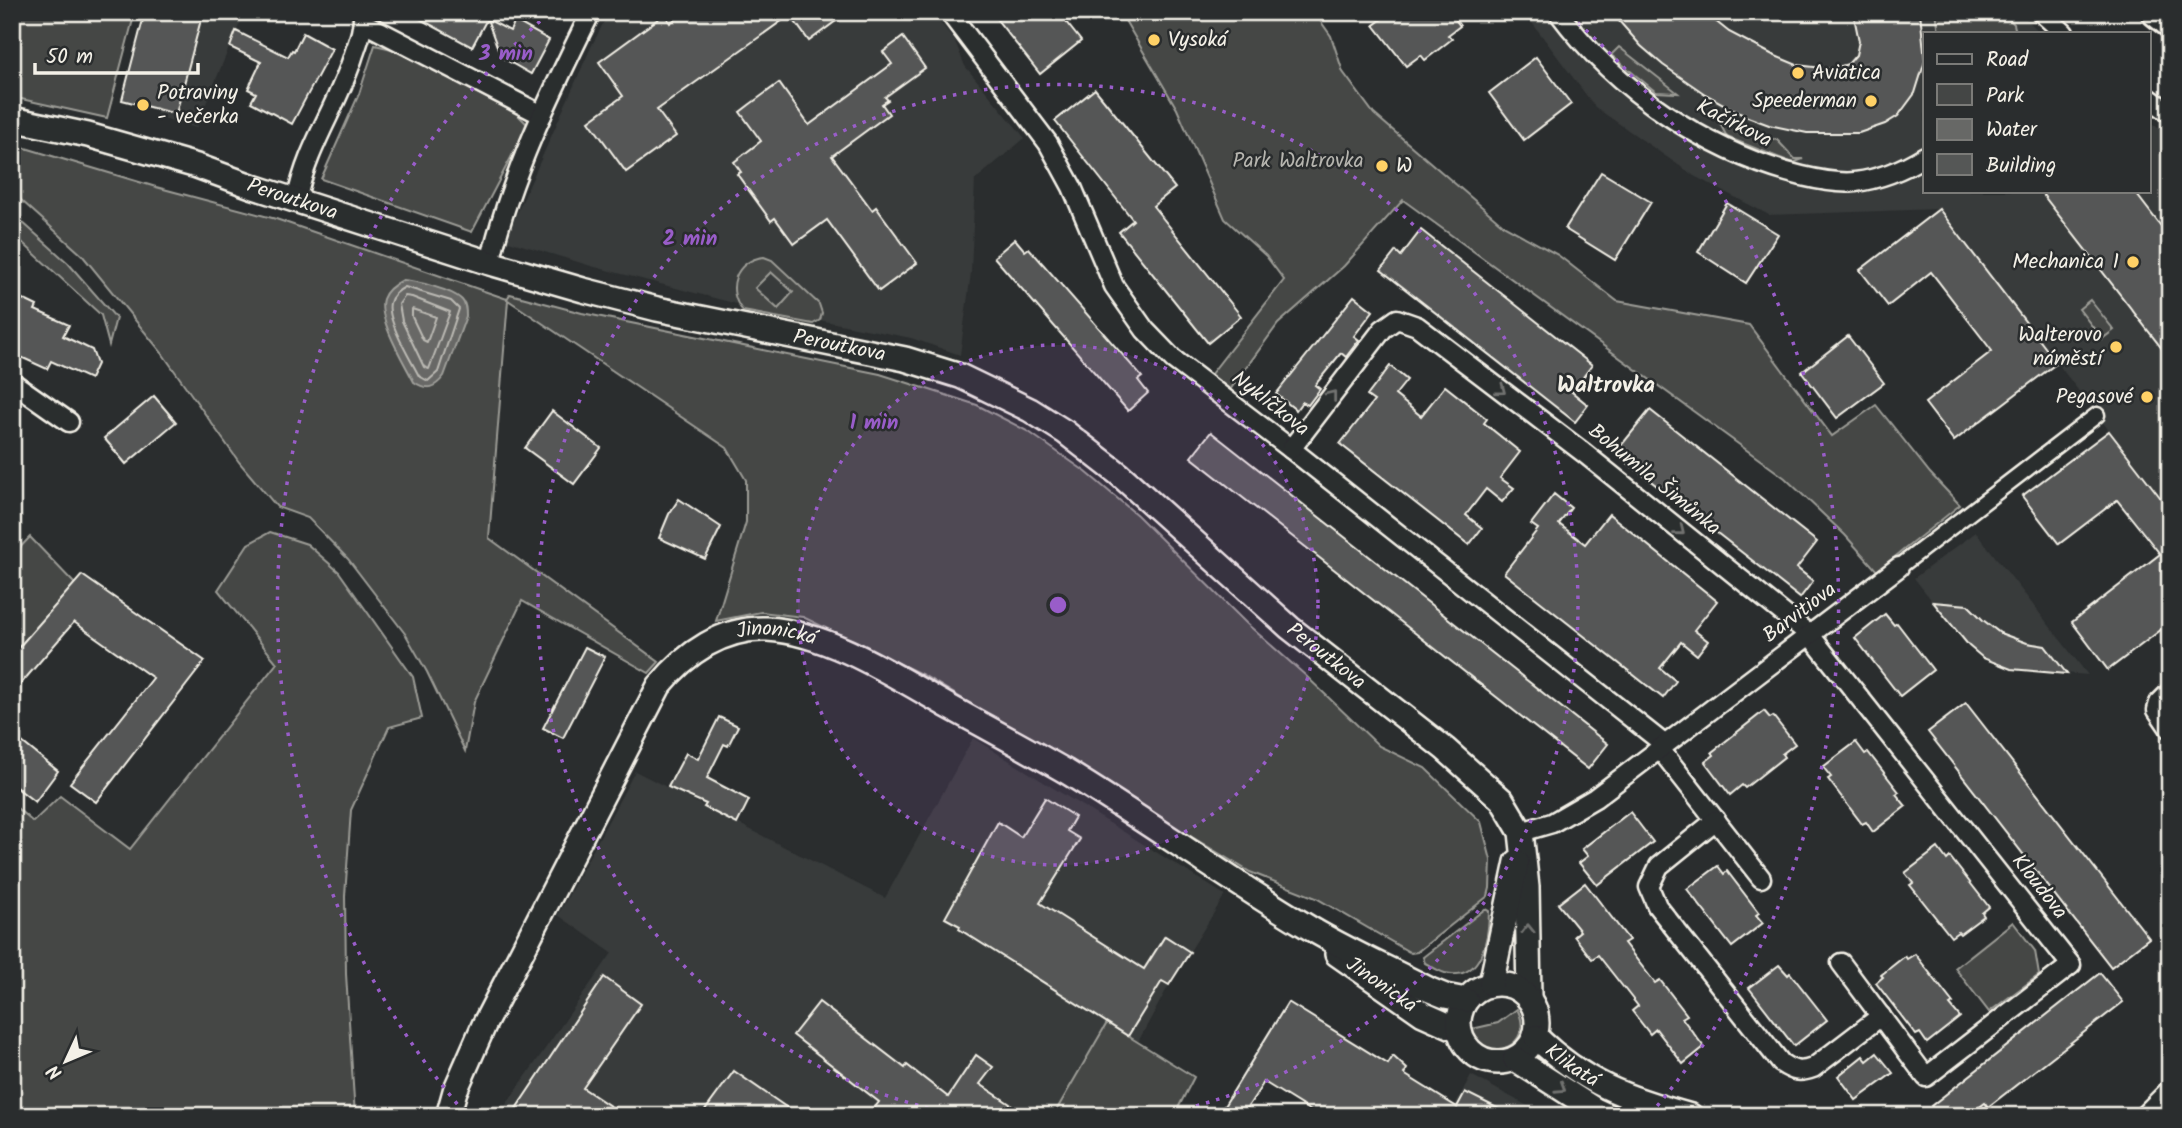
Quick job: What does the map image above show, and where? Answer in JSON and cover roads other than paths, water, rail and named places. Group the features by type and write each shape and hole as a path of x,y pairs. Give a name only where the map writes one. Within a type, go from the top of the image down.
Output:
{"main road":[{"path":"2155,12 2170,24"}],"street":[{"name":"Nyklíčkova","path":"950,12 1048,143 1072,187 1114,285 1145,330 1172,359 1291,449 1661,746"},
{"name":"Kačírkova","path":"1558,12 1585,44 1630,86 1689,128 1751,160 1779,171 1853,183 1884,176 1923,157"},
{"path":"2041,12 2063,32"},
{"path":"489,263 500,221 542,115 591,13"},
{"path":"297,199 302,176 346,81 364,18 542,115"},
{"path":"2150,99 2170,113"},
{"name":"Peroutkova","path":"12,119 88,135 161,155 489,263 657,309 905,359 960,376 1030,410 1065,432 1119,474 1290,628 1491,788 1510,811 1521,835 1527,887 1528,997"},
{"name":"Bohumila Šimůnka","path":"1291,449 1383,329 1397,319 1417,326 1584,453 1810,635"},
{"path":"12,382 69,422"},
{"name":"Barvitiova","path":"1521,835 1586,803 2097,415"},
{"name":"Jinonická","path":"448,1116 455,1091 484,1025 659,686 674,667 695,650 721,637 750,629 799,633 827,642 899,678 1067,772 1312,930 1430,990 1466,1000"},
{"name":"Kloudova","path":"1810,635 2071,965 1926,1077 1841,963"},
{"path":"2170,692 2159,702 2157,710 2170,729"},
{"path":"1661,746 1761,878"},
{"path":"1716,820 1659,866 1649,887 1657,906 1780,1063 1802,1072 1813,1068 1881,1016"},
{"path":"1491,984 1501,945 1521,835"},
{"name":"Jinonická","path":"1312,930 1343,961 1423,1014 1459,1030"},
{"path":"1491,984 1514,986 1528,997 1538,1017 1536,1037 1525,1052 1515,1059 1488,1061 1466,1046 1459,1030 1461,1010 1476,990 1491,984"},
{"name":"Klikatá","path":"1536,1037 1576,1071 1605,1088 1691,1116"},
{"name":"Klikatá","path":"1515,1059 1608,1116"},
{"path":"2147,1116 2170,1093"}],"water":[{"path":"403,280 451,293 465,305 466,316 444,376 431,387 423,387 414,382 384,318 384,296"}],"place":[{"name":"Vysoká","path":"1154,40"},
{"name":"Aviatica","path":"1798,73"},
{"name":"Speederman","path":"1871,101"},
{"name":"Potraviny - večerka","path":"143,105"},
{"name":"W","path":"1382,166"},
{"name":"Mechanica 1","path":"2133,262"},
{"name":"Walterovo náměstí","path":"2116,347"},
{"name":"Pegasové","path":"2147,397"}],"district":[{"name":"Waltrovka","path":"1606,386"}],"park label":[{"name":"Park Waltrovka","path":"1298,161"}]}
